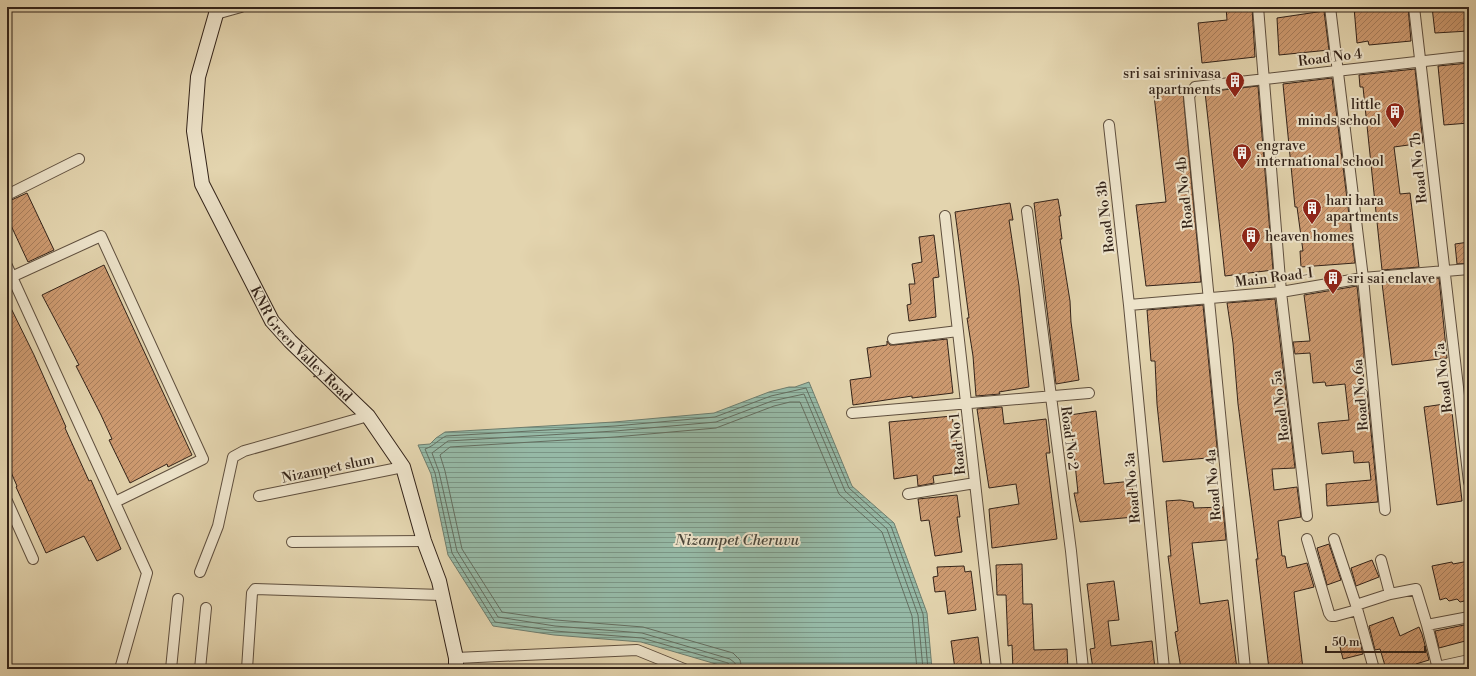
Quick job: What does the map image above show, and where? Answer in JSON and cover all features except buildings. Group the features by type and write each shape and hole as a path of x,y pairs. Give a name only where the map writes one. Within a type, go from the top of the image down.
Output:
{"street":[{"path":"216,10 241,7"},
{"name":"Road No 5a","path":"1258,7 1281,292 1307,516"},
{"name":"Road No 6a","path":"1330,7 1363,278 1385,510"},
{"name":"Road No 7b","path":"1414,7 1444,271"},
{"name":"KNR Green Valley Road","path":"216,10 198,77 194,123 202,184 272,321 290,341 368,416 402,467 424,541 439,581 456,664"},
{"name":"Road No 4","path":"1195,87 1337,69 1469,56"},
{"name":"Road No 4b","path":"1195,87 1189,96 1210,299"},
{"name":"Road No 3b","path":"1108,125 1129,305"},
{"path":"7,195 78,159"},
{"name":"Road No 2","path":"1027,212 1070,551 1083,669"},
{"name":"Road No 1","path":"946,216 996,669"},
{"path":"10,278 101,236 203,459 115,502"},
{"path":"7,266 10,278 147,573 120,669"},
{"name":"Main Road-I","path":"1129,305 1281,292 1363,278 1469,269"},
{"name":"Road No 7a","path":"1444,271 1469,482"},
{"name":"Road No 4a","path":"1210,299 1245,669"},
{"name":"Road No 3a","path":"1129,305 1164,669"},
{"path":"893,339 958,331"},
{"path":"852,413 1089,393"},
{"path":"200,572 218,526 233,457 244,451 368,416"},
{"name":"Nizampet slum","path":"259,496 402,467"},
{"path":"908,494 975,483"},
{"path":"7,501 33,559"},
{"path":"1307,538 1331,616 1357,608 1390,594 1416,589 1428,625 1438,668 1469,660"},
{"path":"1334,538 1357,608 1374,669"},
{"path":"292,542 424,541"},
{"path":"1381,560 1390,594"},
{"path":"247,669 252,593 255,590 441,594"},
{"path":"171,669 178,599"},
{"path":"200,669 206,608"},
{"path":"1428,625 1469,617"},
{"path":"456,664 637,650 684,669"}],"water":[{"name":"Nizampet Cheruvu","path":"809,382 852,486 894,523 927,613 932,669 733,669 641,642 554,635 493,626 448,555 431,474 418,445 430,444 445,432 614,422 714,413 769,392 795,387"}],"place":[{"name":"sri sai srinivasa apartments","path":"1235,98"},
{"name":"little minds school","path":"1395,129"},
{"name":"engrave international school","path":"1242,170"},
{"name":"hari hara apartments","path":"1312,225"},
{"name":"heaven homes","path":"1251,253"},
{"name":"sri sai enclave","path":"1333,295"}]}
